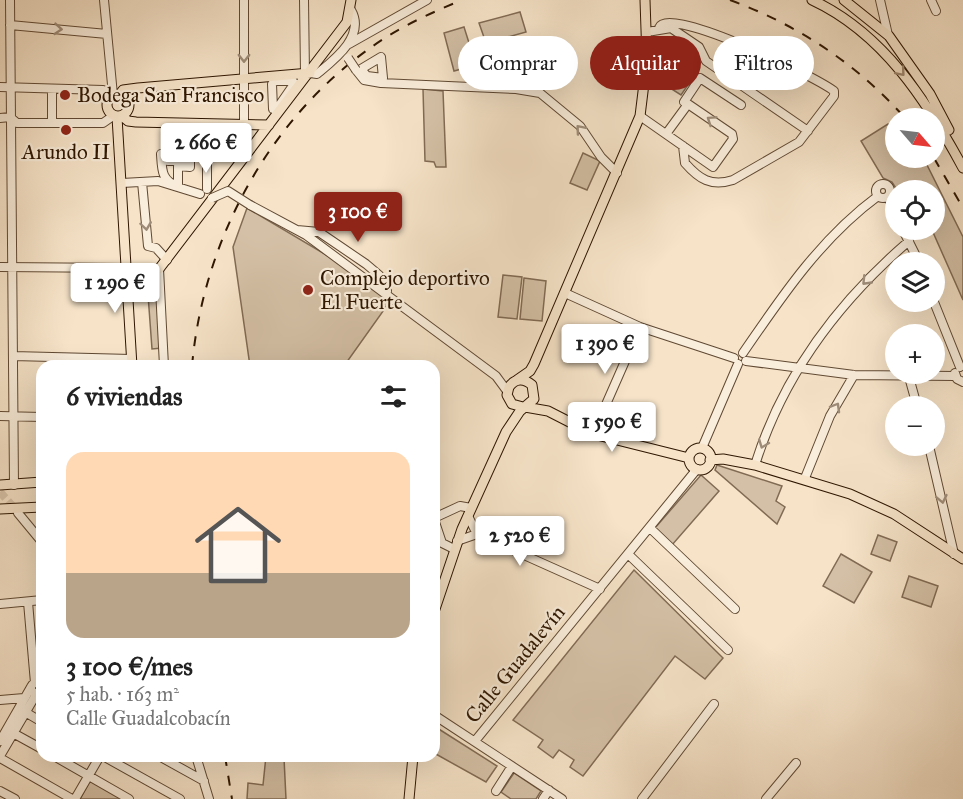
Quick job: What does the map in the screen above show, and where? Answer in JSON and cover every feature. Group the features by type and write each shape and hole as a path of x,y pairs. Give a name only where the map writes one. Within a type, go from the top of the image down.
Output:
{"main road":[{"path":"440,594 469,512 507,429 511,410 508,395 515,381 530,371 534,364 640,116 647,59 645,0"},
{"path":"812,0 819,0"},
{"path":"812,0 831,5 873,40 906,77 942,129 963,168"},
{"path":"844,0 889,36 930,94 963,156"},
{"path":"126,268 134,272 159,269 167,260 213,198 224,189 236,167 307,74 350,26 351,5"},
{"path":"861,30 869,32 878,27"},
{"path":"269,125 128,122 117,116 106,105 115,95 126,89 244,77 307,74"},
{"path":"115,95 126,98 129,104 127,111 117,116"},
{"path":"117,116 132,360"},
{"path":"507,429 524,407 534,399 534,364"},
{"path":"515,381 528,381 548,411"},
{"path":"508,395 516,407 548,411 593,434 688,458"},
{"path":"702,448 709,453 710,460 703,469 697,469 690,464 688,458 694,449 702,448"},
{"path":"710,460 723,459 755,465 805,478 873,503 963,560"},
{"path":"0,485 36,483"},
{"path":"0,509 36,507"},
{"path":"409,799 412,762"}],"street":[{"path":"10,0 14,485"},
{"path":"104,0 115,95"},
{"path":"244,0 244,124"},
{"path":"304,0 307,74 317,74 346,55 350,26"},
{"path":"349,44 427,0"},
{"path":"880,0 889,36"},
{"path":"932,0 936,11"},
{"path":"878,27 882,14"},
{"path":"659,30 659,21 663,15"},
{"path":"10,25 107,34"},
{"path":"647,32 671,28 699,47 706,61 808,131"},
{"path":"346,55 364,80 381,83 516,89 540,93 580,126 601,157 617,173"},
{"path":"683,146 685,163 692,171 707,182 724,183 788,149 808,131 834,96 834,91 814,77"},
{"path":"640,116 713,167 732,136 684,102 700,78 741,105"},
{"path":"0,87 103,90 115,95"},
{"path":"52,89 52,123"},
{"path":"666,134 688,104"},
{"path":"0,118 10,117 17,123 103,123 117,116"},
{"path":"199,216 205,199 203,192 207,133"},
{"path":"161,154 168,154 168,161 190,161 190,166 178,166 178,186 170,184 164,177 161,154"},
{"path":"122,183 158,181 203,192"},
{"path":"142,182 148,246 156,248 167,260"},
{"path":"878,196 876,190 882,184 885,186"},
{"path":"203,192 211,186 224,189 293,229 319,232 379,275 386,289 397,301 495,376 508,395"},
{"path":"745,357 776,304 806,264 878,196 885,197"},
{"path":"755,465 774,415 798,369 847,301 909,241 914,252"},
{"path":"0,267 126,268"},
{"path":"159,269 164,360"},
{"path":"565,293 640,327 736,361"},
{"path":"938,312 961,367 955,376"},
{"path":"593,434 640,327"},
{"path":"702,448 738,353 745,357 798,369 885,376"},
{"path":"13,356 92,360"},
{"path":"805,478 830,416 854,375"},
{"path":"495,376 515,381"},
{"path":"945,376 955,376 963,381"},
{"path":"0,416 36,417"},
{"path":"931,456 954,554"},
{"name":"Calle Guadalevín","path":"475,741 697,469"},
{"path":"440,515 460,506 469,512 477,534 600,589"},
{"path":"18,513 36,534"},
{"path":"650,528 735,609"},
{"path":"440,537 442,543 456,545 477,534"},
{"path":"629,555 728,650"},
{"path":"0,604 36,601"},
{"path":"28,602 36,664"},
{"path":"0,741 24,698 36,689"},
{"path":"36,692 0,757 74,799 97,762"},
{"path":"0,700 24,698"},
{"path":"642,799 714,704"},
{"path":"25,712 36,718"},
{"path":"440,719 562,799"},
{"path":"14,733 36,746"},
{"path":"64,762 129,799"},
{"path":"112,762 180,799"},
{"path":"170,762 204,781"},
{"path":"198,762 209,799"},
{"path":"766,799 796,763"},
{"path":"496,791 512,766"},
{"path":"201,799 206,790"},
{"path":"543,799 549,790"},
{"path":"0,791 15,799"}],"shaded area":[{"path":"520,12 526,32 511,36 484,36 479,23"},
{"path":"464,27 467,36 458,36 458,70 454,71 444,33"},
{"path":"423,89 443,91 446,167 436,167 434,162 425,161"},
{"path":"673,90 684,90 681,95"},
{"path":"885,126 885,168 928,168 934,180 888,180 883,178 861,141"},
{"path":"583,153 600,161 587,190 570,183"},
{"path":"945,201 963,237 963,300 945,259 945,252 942,252 936,240 945,240"},
{"name":"Complejo deportivo El Fuerte","path":"247,208 328,256 391,300 348,360 249,360 233,247"},
{"path":"503,275 522,277 517,319 498,317"},
{"path":"524,278 546,281 542,321 520,319"},
{"path":"147,281 157,283 162,348 152,349"},
{"path":"717,465 782,486 776,501 785,507 777,524 715,470"},
{"path":"701,475 719,491 672,545 655,528"},
{"path":"878,535 897,542 890,561 871,554"},
{"path":"841,554 872,572 854,603 823,586"},
{"path":"634,570 723,658 705,679 675,656 583,776 570,767 574,760 559,750 553,758 538,747 543,740 513,720"},
{"path":"909,576 938,586 931,607 902,597"},
{"path":"440,730 497,766 486,782 440,756"},
{"path":"265,762 284,762 286,799 247,799 248,783 263,785"},
{"path":"514,773 541,791 536,799 511,799 501,792"},
{"path":"91,779 125,799 80,799"}],"tunnel":[{"path":"0,492 17,511"}],"railway":[{"path":"193,360 199,319 210,273 227,229 248,186 273,146 302,109 336,75 373,46 405,26 462,0"},
{"path":"730,0 779,21 825,48 867,80 896,108"},
{"path":"940,168 963,208"},
{"path":"226,762 232,799"}],"place":[{"name":"Bodega San Francisco","path":"65,95"},
{"name":"Arundo II","path":"66,130"},
{"name":"Complejo deportivo El Fuerte","path":"308,290"}]}
